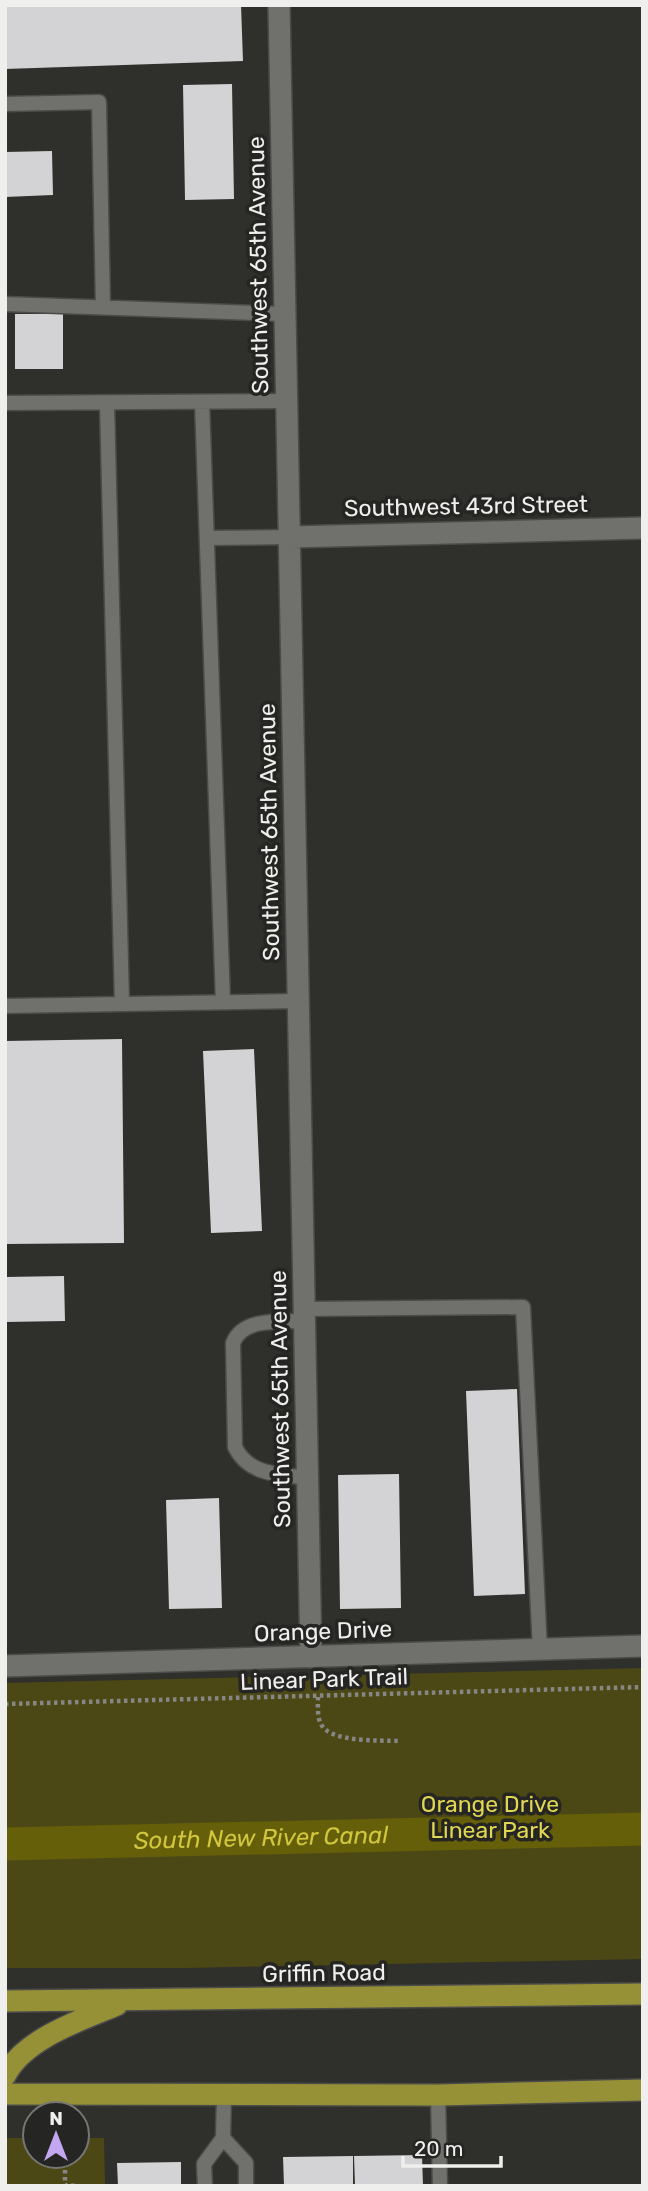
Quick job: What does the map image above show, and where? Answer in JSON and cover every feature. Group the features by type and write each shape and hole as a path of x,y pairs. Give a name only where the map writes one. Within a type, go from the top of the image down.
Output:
{"main road":[{"name":"Griffin Road","path":"5,2001 643,1994"},
{"path":"5,2077 10,2066 38,2042 75,2022 125,2001"},
{"path":"5,2094 438,2095 643,2090"}],"street":[{"name":"Southwest 65th Avenue","path":"279,5 311,1657"},
{"name":"Southwest 43rd Street","path":"290,537 643,528"},
{"name":"Orange Drive","path":"5,1666 643,1646"}],"lane":[{"path":"5,104 99,102 103,307"},
{"path":"5,304 285,314"},
{"path":"5,403 287,401"},
{"path":"107,402 122,1004"},
{"path":"202,402 223,1002"},
{"path":"207,538 290,537"},
{"path":"5,1006 299,1001"},
{"path":"308,1478 265,1472 240,1458 235,1447 233,1343 237,1333 262,1322 304,1315 523,1307 540,1650"},
{"path":"438,2095 440,2186"},
{"path":"205,2186 204,2165 223,2138 224,2096"},
{"path":"223,2138 246,2163 246,2186"}],"path":[{"name":"Linear Park Trail","path":"5,1704 643,1686"},
{"path":"318,1697 321,1725 329,1733 345,1738 399,1741"},
{"path":"65,2170 65,2185 78,2186"}],"green space":[{"name":"Orange Drive Linear Park","path":"643,1668 643,1959 184,1968 5,1968 5,1683"},
{"path":"5,2138 21,2138 21,2170 91,2170 91,2138 104,2138 105,2186 5,2186"}],"building":[{"path":"5,5 241,5 243,61 5,69"},
{"path":"232,84 234,199 185,200 183,85"},
{"path":"52,151 53,195 5,197 5,152"},
{"path":"15,314 63,314 63,369 15,369"},
{"path":"122,1039 124,1243 5,1244 5,1041"},
{"path":"254,1049 262,1231 211,1233 203,1051"},
{"path":"64,1276 65,1321 5,1322 5,1277"},
{"path":"517,1389 525,1594 474,1596 466,1391"},
{"path":"399,1474 401,1608 340,1609 338,1475"},
{"path":"219,1498 222,1608 169,1609 166,1500"},
{"path":"422,2155 423,2186 355,2186 354,2156"},
{"path":"353,2156 353,2186 284,2186 283,2157"},
{"path":"181,2162 181,2186 118,2186 117,2163"}],"waterway":[{"name":"South New River Canal","path":"5,1844 643,1829"}]}
